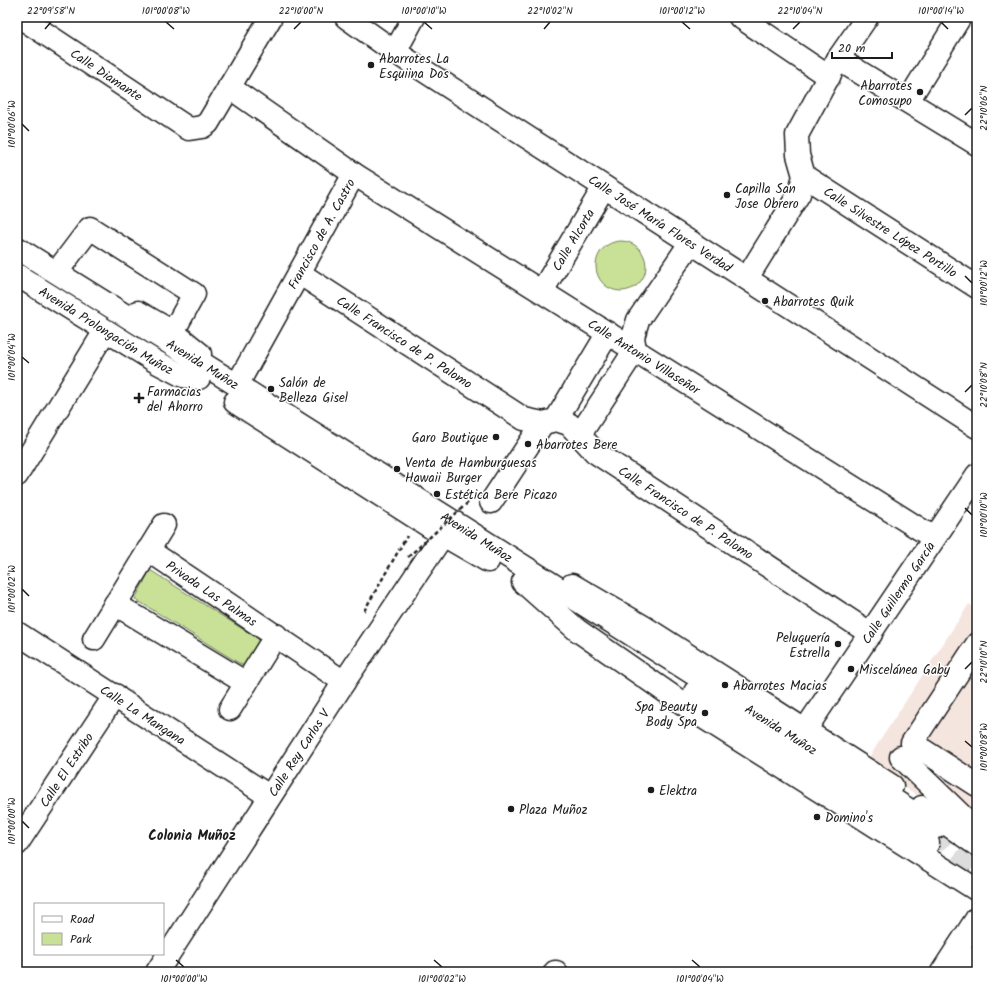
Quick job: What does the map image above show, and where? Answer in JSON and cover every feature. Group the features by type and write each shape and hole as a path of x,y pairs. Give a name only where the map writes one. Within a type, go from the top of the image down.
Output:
{"street":[{"name":"Calle Diamante","path":"20,17 183,127 194,129 208,122 229,87"},
{"path":"229,87 271,17"},
{"name":"Calle José María Flores Verdad","path":"346,17 395,52 748,278 977,427"},
{"path":"395,52 414,17"},
{"path":"740,17 834,68 908,101 977,144"},
{"path":"748,278 799,194 804,176 798,155 797,135 834,68 867,17"},
{"path":"908,101 960,17"},
{"name":"Francisco de A. Castro","path":"229,87 354,174 237,384"},
{"name":"Calle Antonio Villaseñor","path":"354,174 934,538"},
{"name":"Calle Silvestre López Portillo","path":"804,176 977,287"},
{"name":"Calle Alcorta","path":"542,291 604,187"},
{"path":"62,265 90,228 194,294 173,332"},
{"path":"17,236 173,332 198,351 203,373"},
{"path":"579,436 635,350 633,337 638,320 691,242"},
{"name":"Avenida Muñoz","path":"17,248 443,535 524,575"},
{"name":"Avenida Muñoz","path":"17,261 203,373 237,384 524,575 932,835"},
{"name":"Calle Francisco de P. Palomo","path":"299,273 524,419 569,424 595,452 871,634"},
{"name":"Avenida Prolongación Muñoz","path":"17,275 170,370 183,376 203,373"},
{"path":"17,475 105,331"},
{"path":"482,500 549,421 608,333"},
{"name":"Calle Guillermo García","path":"805,730 977,475"},
{"path":"94,639 164,525"},
{"name":"Calle Rey Carlos V","path":"163,970 269,796 443,535"},
{"name":"Privada Las Palmas","path":"148,550 344,682"},
{"path":"524,575 567,582 644,627 885,782 974,842"},
{"path":"524,575 577,630 698,714 977,890"},
{"path":"115,604 246,683"},
{"name":"Calle La Mangana","path":"17,633 269,796"},
{"path":"230,709 276,635"},
{"path":"885,782 977,644"},
{"name":"Calle El Estribo","path":"17,844 115,695"},
{"path":"906,750 977,784"},
{"path":"906,750 964,818 974,842"},
{"path":"942,972 977,918"},
{"path":"947,972 977,957"}],"path":[{"path":"408,557 482,500"}],"shaded area":[{"path":"969,604 977,609 977,834 866,762"}],"green space":[{"path":"616,241 626,241 639,248 646,261 646,271 639,284 626,291 616,291 607,287 600,280 596,271 596,261 600,252 607,245"},
{"path":"150,570 263,642 247,668 135,599"}],"tunnel":[{"path":"936,827 955,851 977,869"}],"place":[{"name":"Abarrotes La Esquiina Dos","path":"371,65"},
{"name":"Abarrotes Comosupo","path":"920,92"},
{"name":"Capilla San Jose Obrero","path":"727,195"},
{"name":"Abarrotes Quik","path":"765,301"},
{"name":"Salón de Belleza Gisel","path":"271,389"},
{"name":"Farmacias del Ahorro","path":"139,398"},
{"name":"Garo Boutique","path":"496,437"},
{"name":"Abarrotes Bere","path":"528,444"},
{"name":"Venta de Hamburguesas Hawaii Burger","path":"397,469"},
{"name":"Estética Bere Picazo","path":"437,494"},
{"name":"Peluquería Estrella","path":"838,644"},
{"name":"Miscelánea Gaby","path":"851,669"},
{"name":"Abarrotes Macias","path":"725,685"},
{"name":"Spa Beauty Body Spa","path":"705,713"},
{"name":"Elektra","path":"651,790"},
{"name":"Plaza Muñoz","path":"511,809"},
{"name":"Domino's","path":"817,817"}],"district":[{"name":"Colonia Muñoz","path":"192,835"}]}
